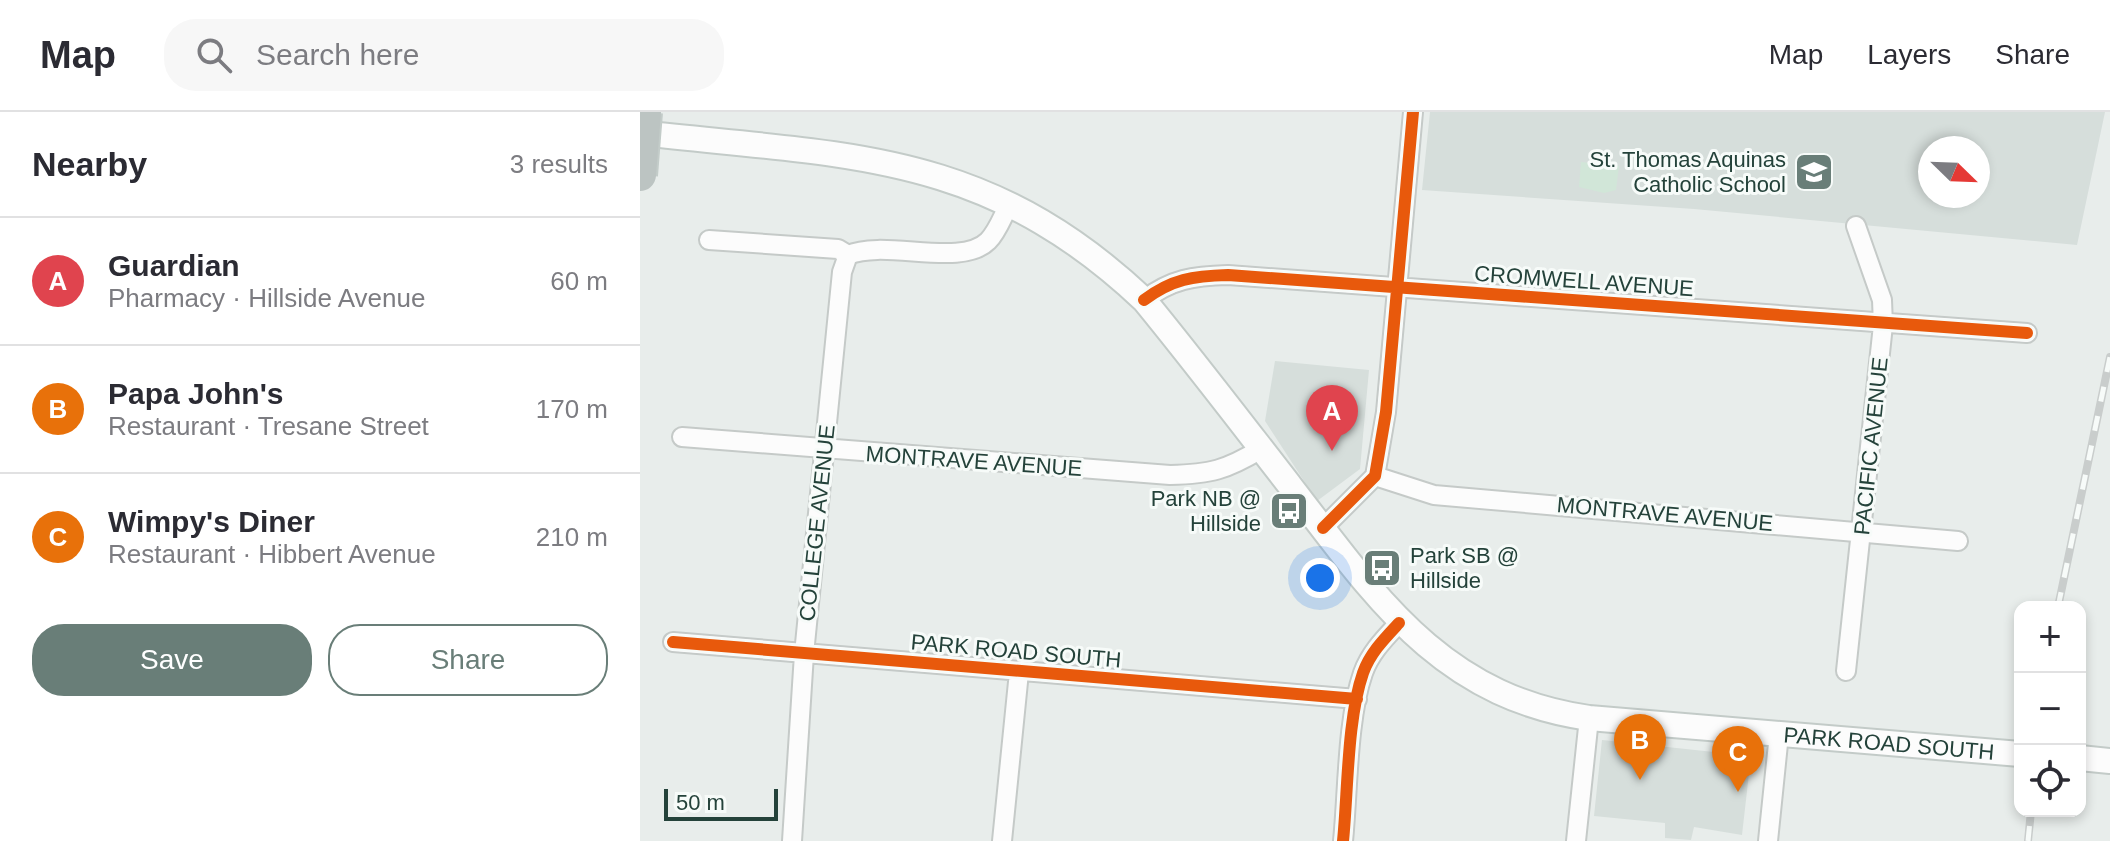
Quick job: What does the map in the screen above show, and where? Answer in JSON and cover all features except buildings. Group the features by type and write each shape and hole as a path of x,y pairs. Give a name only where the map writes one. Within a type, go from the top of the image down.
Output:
{"highway":[{"path":"640,175 645,112"}],"main road":[{"name":"PARK ROAD SOUTH","path":"640,133 874,159 934,173 1010,203 1100,260 1144,300 1399,623 1456,668 1492,688 1542,708 1589,718 2014,754"},
{"path":"2086,759 2110,761"}],"street":[{"path":"1323,528 1375,476 1386,412 1413,112"},
{"path":"709,240 838,249 848,255 864,248 963,252 987,243 1010,203"},
{"name":"PACIFIC AVENUE","path":"1846,671 1883,325 1882,300 1856,226"},
{"name":"COLLEGE AVENUE","path":"792,841 804,654 842,272 848,255"},
{"name":"CROMWELL AVENUE","path":"1144,300 1163,285 1187,276 1399,287 1883,325 2027,333"},
{"name":"MONTRAVE AVENUE","path":"682,437 1170,475 1207,474 1228,469 1261,449"},
{"name":"MONTRAVE AVENUE","path":"1375,476 1434,495 1863,530 1958,541"},
{"path":"1343,841 1357,699 1370,658 1399,623"},
{"name":"PARK ROAD SOUTH","path":"673,642 1357,699"},
{"path":"1002,841 1019,672"},
{"path":"1576,841 1589,718"},
{"path":"1768,841 1779,734"}],"shaded area":[{"name":"St. Thomas Aquinas Catholic School","path":"1430,112 2105,112 2077,245 1694,209 1422,190"},
{"path":"1275,361 1369,370 1360,469 1317,501 1265,421"},
{"path":"1602,740 1751,756 1742,835 1694,827 1691,840 1665,838 1665,823 1594,816"}],"green space":[{"path":"1581,162 1619,166 1616,190 1604,193 1579,187"}],"railway":[{"path":"2059,601 2110,357"},
{"path":"2028,841 2030,817"}],"cycle path":[{"path":"1323,528 1375,476 1386,412 1413,112"},
{"path":"1144,300 1164,287 1183,280 1228,275 2027,333"},
{"path":"1343,841 1351,733 1358,691 1370,659 1399,623"},
{"path":"673,642 1357,699"}],"place":[{"name":"St. Thomas Aquinas Catholic School","path":"1814,172"},
{"name":"Guardian","path":"1332,451"},
{"name":"Park NB @ Hillside","path":"1289,511"},
{"name":"Park SB @ Hillside","path":"1382,568"},
{"name":"Papa John's","path":"1640,780"},
{"name":"Wimpy's Diner","path":"1738,792"}]}
